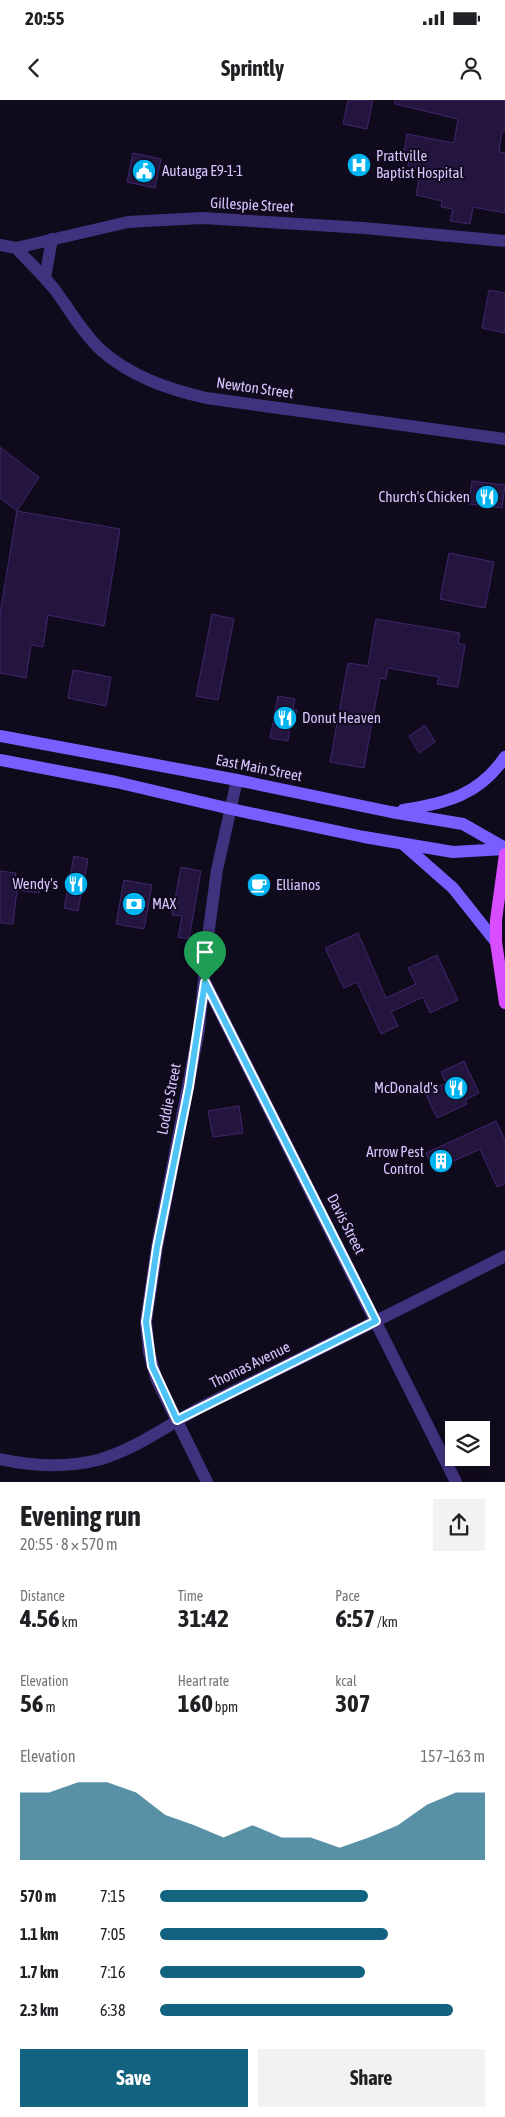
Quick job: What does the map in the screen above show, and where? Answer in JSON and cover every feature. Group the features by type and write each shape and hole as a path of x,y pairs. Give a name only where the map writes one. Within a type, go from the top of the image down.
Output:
{"main road":[{"name":"East Main Street","path":"0,736 237,780 391,812 463,824 505,849"},
{"path":"391,812 440,803 469,792 492,774 505,756"},
{"name":"East Main Street","path":"0,760 116,782 340,833 453,852 505,849"},
{"path":"403,844 453,888 496,942"},
{"path":"505,854 496,920 496,942 505,1002"}],"street":[{"name":"Gillespie Street","path":"0,246 16,248 128,222 202,218 364,228 505,241"},
{"path":"45,278 52,239"},
{"name":"Newton Street","path":"16,248 45,278 101,349 136,374 177,391 206,398 505,439"},
{"name":"Loddie Street","path":"207,1482 152,1366 146,1322 157,1247 189,1087 205,982 209,929 217,870 237,780"},
{"name":"Davis Street","path":"205,982 456,1482"},
{"name":"Thomas Avenue","path":"0,1460 40,1465 85,1463 128,1448 177,1420 505,1256"}],"building":[{"path":"348,100 373,100 367,129 343,124"},
{"name":"Prattville Baptist Hospital","path":"395,100 505,100 505,131 502,131 499,152 505,153 505,213 473,207 470,224 450,221 453,209 441,207 442,201 416,195 421,169 408,166 410,153 404,152 407,134 454,143 458,119 395,104"},
{"name":"Autauga E9-1-1","path":"133,153 161,159 155,188 127,182"},
{"path":"489,290 505,293 505,333 482,328"},
{"path":"0,447 39,477 17,511 0,498"},
{"name":"Church's Chicken","path":"472,481 505,485 502,508 469,504"},
{"path":"17,511 120,529 104,626 48,615 43,647 31,645 26,678 0,673 0,614"},
{"path":"449,553 494,562 485,608 440,599"},
{"path":"212,614 234,619 218,700 196,696"},
{"path":"376,619 460,633 458,643 465,645 458,687 437,684 439,677 388,668 386,679 380,678 364,768 330,762 348,663 368,666"},
{"path":"73,670 111,677 106,706 68,698"},
{"name":"Donut Heaven","path":"278,696 295,699 293,709 297,710 294,726 290,726 288,741 270,738"},
{"path":"425,725 435,742 419,753 409,736"},
{"name":"Wendy's","path":"74,856 88,859 78,911 64,908"},
{"path":"181,867 201,871 189,939 178,937 182,916 172,915"},
{"path":"0,871 16,873 15,878 40,882 39,893 17,890 13,924 0,923"},
{"name":"Ellianos","path":"255,875 266,876 262,896 252,894"},
{"name":"MAX","path":"124,880 152,885 144,929 116,924"},
{"path":"358,933 386,998 416,984 408,968 437,955 458,1000 430,1013 423,997 391,1012 398,1026 381,1034 357,982 344,988 325,948"},
{"name":"McDonald's","path":"464,1061 479,1093 465,1100 467,1104 437,1118 425,1093 446,1083 441,1072"},
{"path":"239,1106 243,1133 213,1137 208,1111"},
{"name":"Arrow Pest Control","path":"496,1121 505,1140 505,1184 497,1187 480,1149 434,1170 426,1153"}],"place":[{"name":"Prattville Baptist Hospital","path":"359,165"},
{"name":"Autauga E9-1-1","path":"144,171"},
{"name":"Church's Chicken","path":"487,497"},
{"name":"Donut Heaven","path":"285,718"},
{"name":"Wendy's","path":"76,884"},
{"name":"Ellianos","path":"259,885"},
{"name":"MAX","path":"134,904"},
{"name":"McDonald's","path":"456,1088"},
{"name":"Arrow Pest Control","path":"441,1161"}],"route":[{"path":"205,982 376,1321 177,1420 152,1366 147,1337 147,1306 189,1087 205,982"}]}
